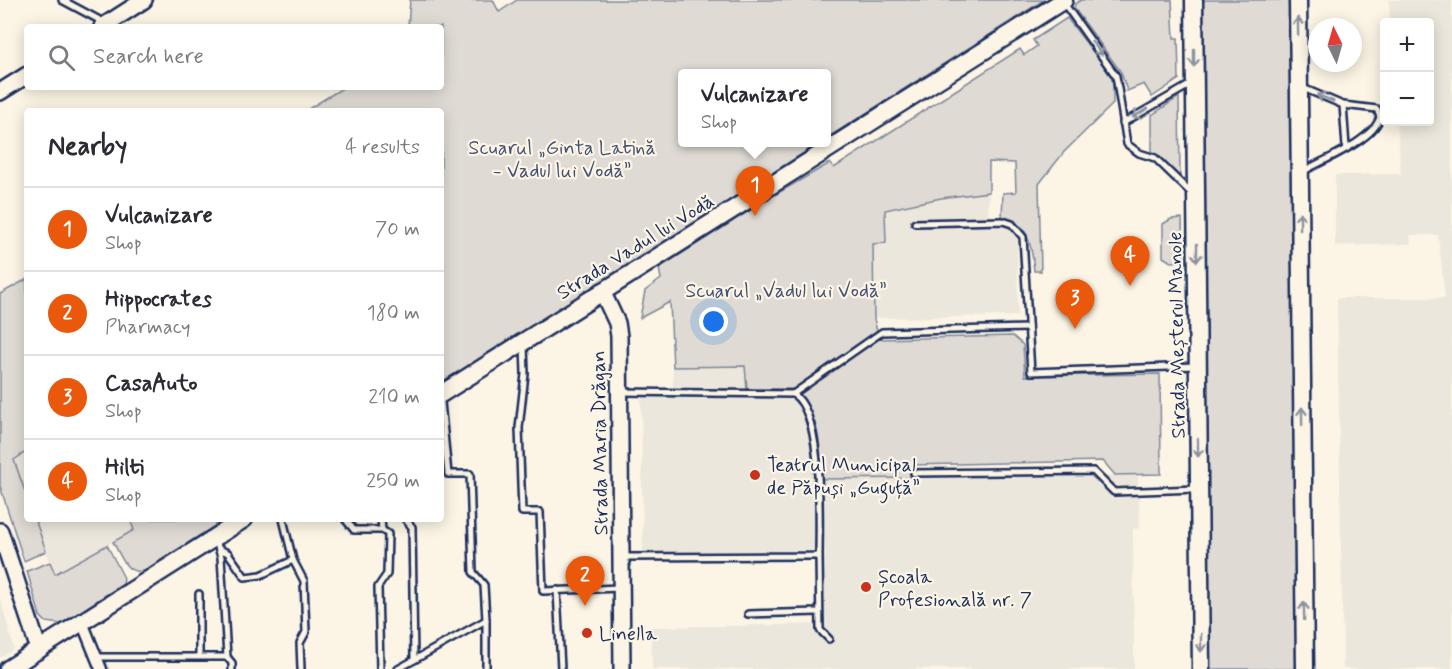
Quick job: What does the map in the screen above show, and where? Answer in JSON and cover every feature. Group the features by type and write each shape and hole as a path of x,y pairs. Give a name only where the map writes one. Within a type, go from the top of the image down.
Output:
{"main road":[{"path":"107,24 144,0"},
{"name":"Strada Meșterul Manole","path":"1194,0 1201,669"},
{"path":"1298,0 1305,669"},
{"name":"Strada Vadul lui Vodă","path":"831,147 1063,1"},
{"path":"0,92 24,77"},
{"name":"Strada Vadul lui Vodă","path":"444,392 831,147"},
{"name":"Strada Maria Drăgan","path":"602,291 614,315 619,336 622,669"},
{"path":"8,669 82,622 217,544 241,522"},
{"path":"0,531 39,650"}],"street":[{"path":"82,622 101,669"}],"lane":[{"path":"62,0 101,24"},
{"path":"1063,1 1116,76 1125,140 1132,149 1155,158 1196,198"},
{"path":"1123,123 1194,82"},
{"path":"1299,86 1343,105 1371,106 1377,109 1380,117 1374,130 1300,173"},
{"path":"1343,105 1346,147"},
{"path":"915,223 1003,221 1017,229 1023,237 1026,248 1031,372 1197,366"},
{"path":"618,392 793,394 882,332 1028,328"},
{"path":"524,341 525,374 519,428 522,512 540,512 543,591 621,588"},
{"path":"793,394 804,405 813,431 820,630 829,639"},
{"path":"914,473 1093,471 1114,492 1199,489"},
{"path":"444,474 470,474 473,572 484,585 486,669"},
{"path":"284,522 293,560 304,581 306,632 300,643 301,669"},
{"path":"347,522 354,530 382,530 388,534 387,574 378,588 380,669"},
{"path":"381,522 382,530"},
{"path":"407,522 412,528 414,660"},
{"path":"217,544 228,553 245,577 261,575 293,560"},
{"path":"217,544 227,657 232,663 232,669"},
{"path":"621,558 819,556"},
{"path":"557,590 561,669"},
{"path":"199,594 199,656"},
{"path":"748,614 819,612"},
{"path":"398,669 486,620"},
{"path":"96,657 227,657"},
{"path":"0,665 8,669"}],"shaded area":[{"path":"1389,0 1452,0 1452,669 1343,669 1337,298 1445,298 1438,235 1410,235 1411,244 1335,246 1335,175 1401,174 1397,126 1434,126 1434,18 1390,18"},
{"path":"989,192 988,217 1007,218 1017,223 1018,316 874,318 873,243 886,242 885,210 941,198"},
{"path":"746,366 747,389 792,389 808,405 818,431 822,479 903,478 903,493 908,492 908,484 921,483 921,478 1138,475 1140,528 1133,529 1134,669 652,669 651,627 824,624 822,550 643,553 641,397 673,396 673,367"},
{"path":"24,453 24,488 14,460"},
{"path":"36,522 131,522 135,530 54,574"},
{"path":"0,597 14,649 0,658"}],"green space":[{"name":"Scuarul „Ginta Latină - Vadul lui Vodă”","path":"410,0 493,0 499,12 517,0 1044,0 831,135 831,69 678,69 678,147 814,147 444,381 444,108 310,108 339,90 444,90 444,24 408,24"},
{"path":"1081,0 1172,0 1174,38 1178,38 1179,79 1152,97 1144,84 1127,91 1121,72 1074,8 1075,4"},
{"path":"1203,0 1290,0 1296,669 1210,669"},
{"name":"Scuarul „Vadul lui Vodă”","path":"1067,18 1113,78 1113,104 1064,152 1039,184 1041,271 1034,271 1028,238 1024,231 1019,225 1002,218 1003,193 1016,192 1015,163 989,162 989,192 941,198 885,210 886,243 873,244 874,319 879,339 1013,336 1023,345 1025,376 1160,374 1161,474 1115,475 1103,461 910,465 910,478 822,479 819,441 814,420 792,389 747,389 745,366 673,367 670,302 640,318 645,291 661,279 659,268 766,200 830,163 834,168 1020,49 1024,55 1037,46 1033,40"},
{"path":"1179,97 1180,178 1152,153 1152,115"},
{"path":"1182,218 1183,261 1171,262 1163,257 1163,224 1171,219"},
{"path":"24,281 24,453 14,460 24,488 24,522 36,522 46,551 24,561 0,486 0,294"},
{"path":"131,522 221,522 145,570 138,571 125,564 113,542 134,530"},
{"path":"107,545 124,578 123,584 61,624 46,622 40,616 27,571 50,562 55,574"}],"place":[{"name":"Vulcanizare","path":"755,216"},
{"name":"Hilti","path":"1130,286"},
{"name":"CasaAuto","path":"1075,329"},
{"name":"Teatrul Municipal de Păpuși „Guguță”","path":"755,475"},
{"name":"Școala Profesională nr. 7","path":"866,587"},
{"name":"Hippocrates","path":"585,606"},
{"name":"Linella","path":"587,633"}]}
